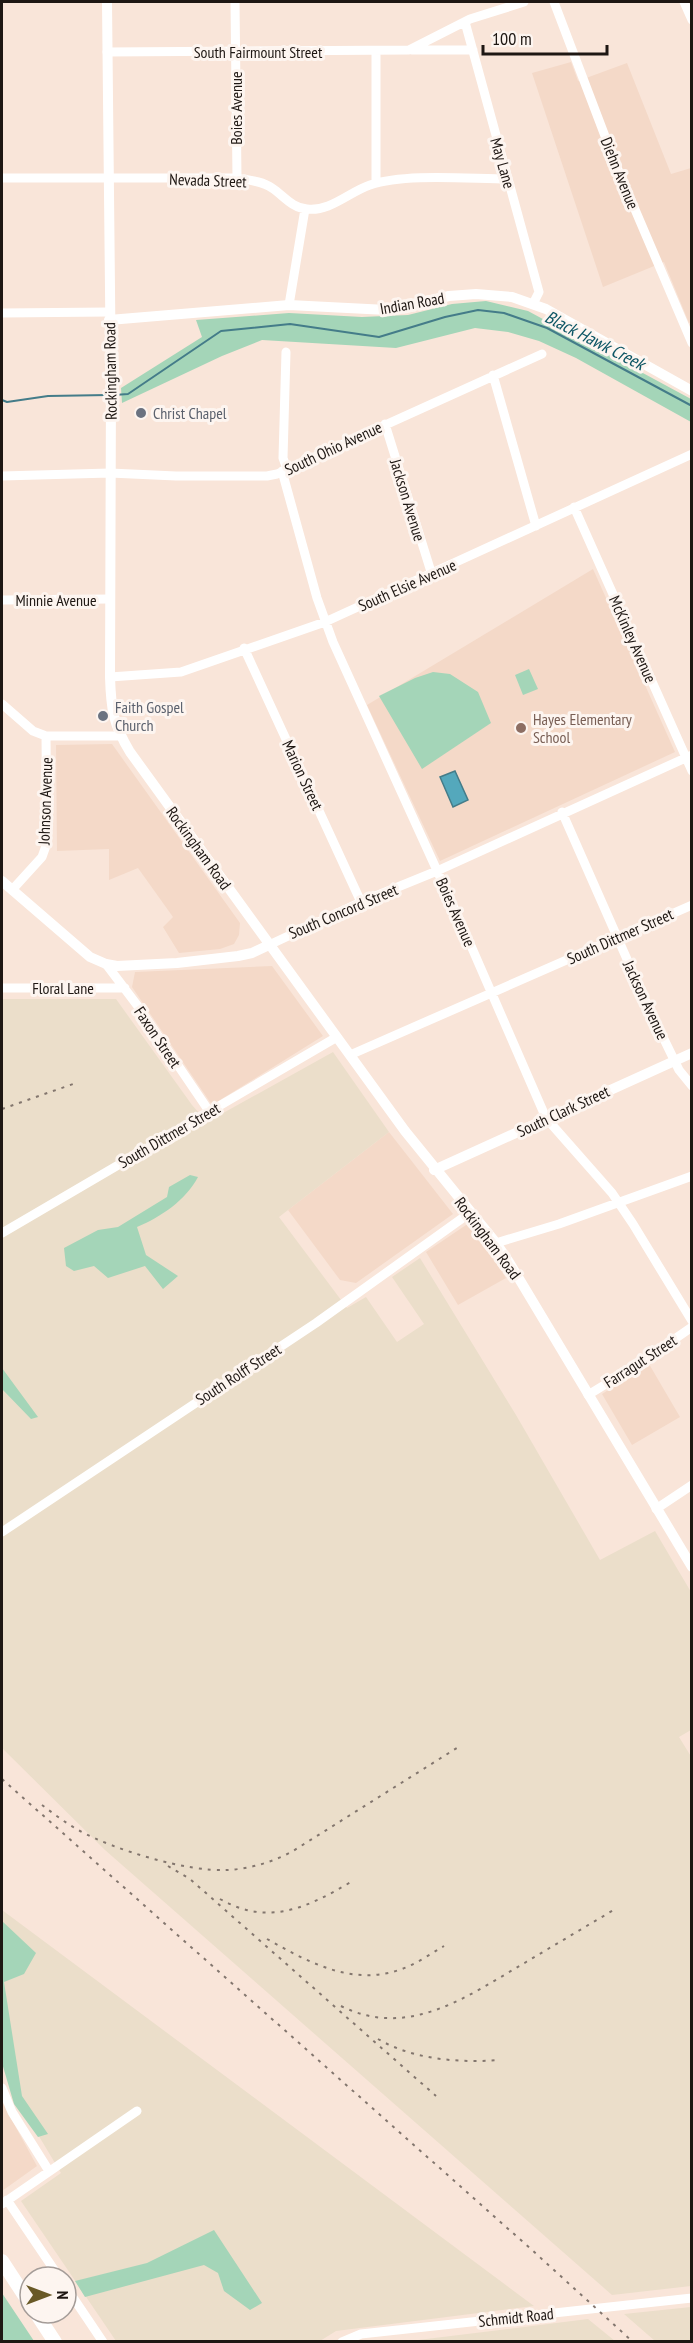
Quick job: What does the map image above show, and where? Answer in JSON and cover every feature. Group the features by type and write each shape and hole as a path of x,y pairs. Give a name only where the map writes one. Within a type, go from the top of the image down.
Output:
{"main road":[{"path":"2,2260 18,2285"},
{"path":"44,2325 55,2342"}],"street":[{"name":"Rockingham Road","path":"107,2 111,385 110,677 112,714 120,736 434,1170 496,1243 692,1567"},
{"name":"Boies Avenue","path":"236,2 237,178"},
{"name":"South Fairmount Street","path":"409,50 465,22 524,2"},
{"name":"Diehn Avenue","path":"554,2 620,175 692,343"},
{"path":"684,2 692,20"},
{"name":"May Lane","path":"465,22 539,292 534,304"},
{"name":"South Fairmount Street","path":"108,52 473,50"},
{"path":"376,52 376,183"},
{"name":"Nevada Street","path":"2,178 237,178 271,187 295,206 305,209"},
{"path":"289,305 305,209 318,210 363,187 400,179 508,180"},
{"name":"Indian Road","path":"109,316 289,305 387,310 449,296 476,294 512,297 534,304 692,391"},
{"path":"2,314 109,316"},
{"name":"Boies Avenue","path":"286,352 283,459 325,622 546,1118 619,1203 692,1321"},
{"name":"South Ohio Avenue","path":"2,476 110,473 267,476 285,470 542,354"},
{"path":"493,375 536,525"},
{"name":"Jackson Avenue","path":"385,424 432,575"},
{"name":"South Elsie Avenue","path":"110,677 181,672 244,648 325,622 432,575 692,454"},
{"name":"McKinley Avenue","path":"574,507 688,756 692,771"},
{"name":"Minnie Avenue","path":"2,600 110,599"},
{"name":"Marion Street","path":"244,648 361,902"},
{"path":"2,704 33,731 46,736 120,736"},
{"name":"Johnson Avenue","path":"12,890 42,856 47,843 46,736"},
{"name":"South Concord Street","path":"2,881 90,957 106,964 117,966 227,958 252,953 688,756"},
{"name":"Jackson Avenue","path":"562,812 674,1060 692,1086"},
{"name":"South Dittmer Street","path":"350,1055 692,905"},
{"name":"Faxon Street","path":"106,964 209,1111"},
{"name":"Floral Lane","path":"2,988 125,988"},
{"name":"South Dittmer Street","path":"2,1233 337,1037"},
{"name":"South Clark Street","path":"434,1170 692,1053"},
{"path":"496,1243 559,1224 692,1176"},
{"name":"South Rolff Street","path":"2,1532 316,1323 471,1212"},
{"name":"Farragut Street","path":"588,1395 692,1327"},
{"path":"656,1509 692,1485"},
{"path":"2,2088 12,2112 49,2171"},
{"path":"50,2265 4,2202 137,2111"},
{"name":"Schmidt Road","path":"342,2342 361,2334 692,2298"},
{"path":"78,2305 103,2342"}],"shaded area":[{"path":"571,62 578,81 627,63 671,174 691,168 691,322 689,323 664,262 603,287 532,73"},
{"name":"Hayes Elementary School","path":"593,569 675,752 440,861 367,705"},
{"path":"112,744 240,923 239,935 234,944 220,949 179,953 163,927 173,917 138,868 109,880 109,849 57,851 56,745"},
{"path":"272,966 323,1036 212,1105 132,987 135,972"},
{"path":"2,999 116,999 192,1105 207,1122 333,1052 389,1132 279,1217 347,1308 366,1297 397,1342 424,1324 392,1277 420,1258 516,1415 600,1560 655,1531 691,1592 691,1730 679,1737 692,1758 691,2286 612,2295 105,1850 2,1748"},
{"path":"389,1132 453,1214 356,1283 340,1280 288,1210"},
{"path":"469,1223 506,1278 458,1305 426,1252"},
{"path":"649,1364 680,1417 632,1445 602,1394"},
{"path":"2,1910 534,2306 336,2331 320,2341 116,2341 78,2285 78,2265 64,2265 21,2201 61,2173 19,2103 2,2030"},
{"path":"2,2102 37,2166 2,2191"},
{"path":"691,2307 691,2341 655,2341 624,2314"},
{"path":"588,2319 615,2341 410,2341"}],"green space":[{"path":"486,301 528,311 691,399 691,422 576,358 539,341 508,332 475,328 396,348 262,340 222,356 122,403 121,388 202,337 196,320 289,313 362,317 408,315 452,304"},
{"path":"529,669 538,689 523,695 515,675"},
{"path":"433,672 450,674 478,692 491,723 422,769 379,696 415,678"},
{"path":"190,1175 198,1177 180,1200 164,1213 137,1227 146,1255 178,1276 163,1289 145,1266 108,1278 94,1266 74,1271 66,1266 64,1248 98,1230 118,1227 167,1197 169,1187"},
{"path":"2,1368 38,1417 31,1419 2,1389"},
{"path":"2,1921 36,1953 24,1974 4,1982 22,2096 48,2134 38,2137 14,2104 2,2063"},
{"path":"214,2230 262,2303 250,2310 224,2291 218,2273 204,2265 85,2297 78,2286 78,2280 147,2263"},
{"path":"2,2293 18,2317 18,2325 23,2325 34,2341 2,2341"}],"water":[{"path":"455,771 468,800 453,807 440,777"}],"waterway":[{"name":"Black Hawk Creek","path":"114,395 128,394 221,331 290,324 379,337 445,317 478,310 504,313 547,328 692,406"},
{"name":"Black Hawk Creek","path":"2,400 7,402 48,396 108,395"}],"railway":[{"path":"2,1109 73,1084"},
{"path":"42,1805 80,1831 131,1852 172,1864 211,1870 244,1868 269,1862 293,1851 460,1746"},
{"path":"2,1779 633,2342"},
{"path":"168,1866 190,1879 436,2096"},
{"path":"220,1899 255,1912 272,1913 304,1906 351,1882"},
{"path":"341,2006 365,2015 389,2018 412,2016 435,2010 479,1990 617,1908"},
{"path":"267,1939 298,1956 330,1969 364,1975 381,1974 405,1968 444,1946"},
{"path":"378,2039 422,2056 469,2061 500,2060"}],"place":[{"name":"Christ Chapel","path":"141,413"},
{"name":"Faith Gospel Church","path":"103,716"},
{"name":"Hayes Elementary School","path":"521,728"}]}
